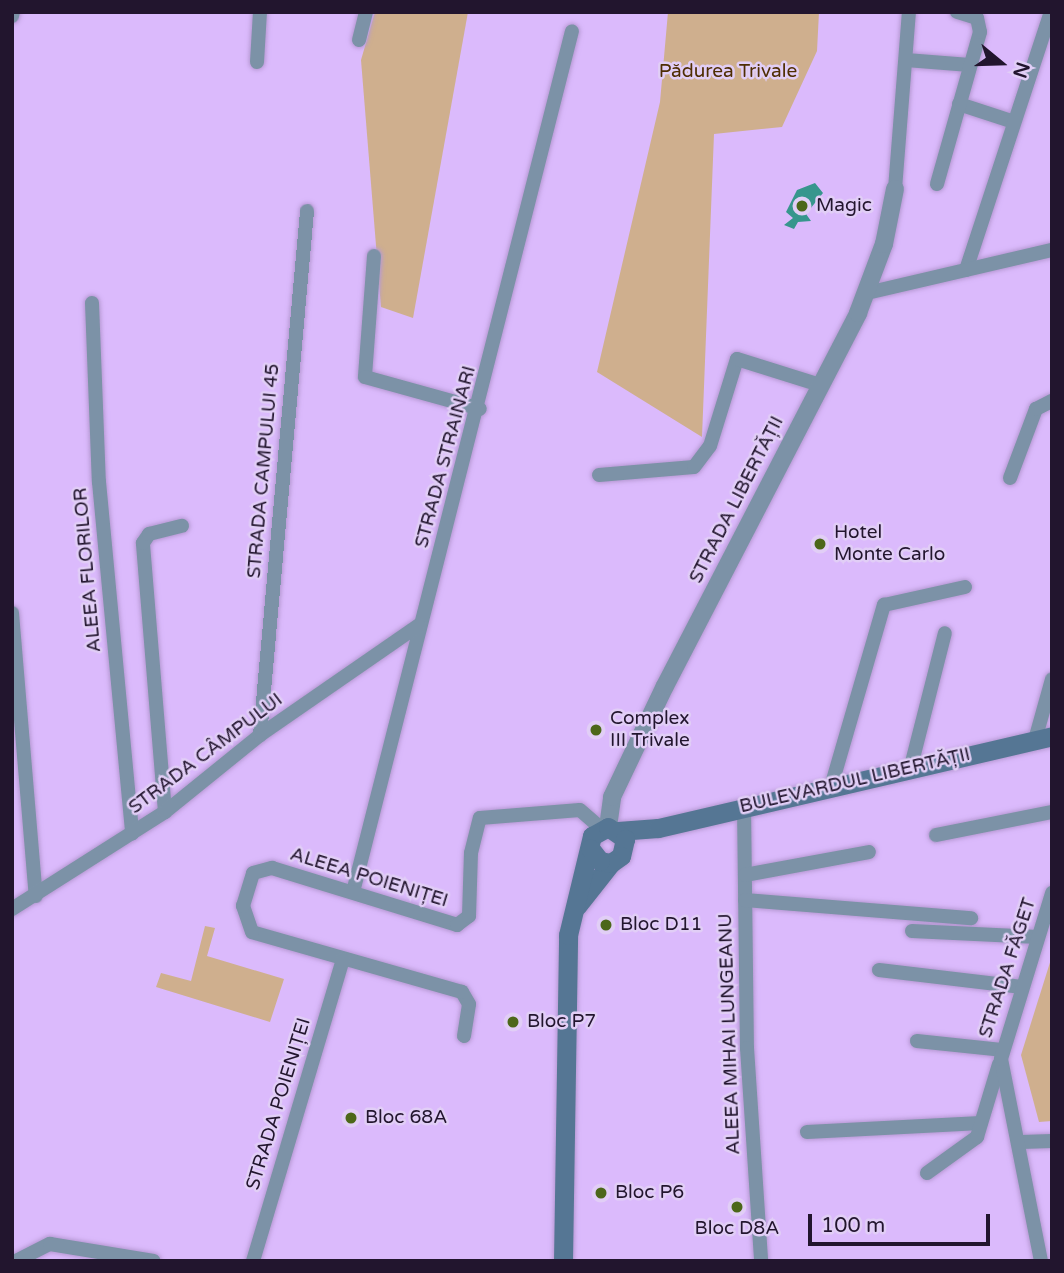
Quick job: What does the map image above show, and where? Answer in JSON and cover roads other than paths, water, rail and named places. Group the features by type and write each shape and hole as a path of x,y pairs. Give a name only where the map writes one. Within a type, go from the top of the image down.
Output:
{"main road":[{"name":"BULEVARDUL LIBERTĂȚII","path":"609,828 658,828 1044,738"},
{"path":"563,1261 562,992 572,913 590,848 609,828"},
{"path":"590,848 600,861 617,857 609,828"},
{"name":"BULEVARDUL LIBERTĂȚII","path":"572,913 617,857 658,828"}],"street":[{"path":"257,62 260,12"},
{"path":"359,40 366,12"},
{"path":"895,189 909,12"},
{"path":"937,184 980,22 957,12"},
{"path":"966,270 1051,12"},
{"name":"STRADA STRAINARI","path":"353,892 419,625 480,409 572,31"},
{"path":"906,60 970,65"},
{"path":"959,104 1014,122"},
{"name":"STRADA LIBERTĂȚII","path":"609,828 612,797 664,685 867,293 895,189"},
{"name":"STRADA CAMPULUI 45","path":"260,735 307,211"},
{"path":"867,293 1052,250"},
{"path":"374,256 365,377 480,409"},
{"name":"ALEEA FLORILOR","path":"92,303 99,482 132,833"},
{"path":"599,475 694,467 710,446 737,359 820,385"},
{"path":"1010,478 1036,409 1052,401"},
{"path":"165,812 143,543 149,534 181,526"},
{"path":"831,787 884,605 965,587"},
{"path":"12,613 36,896"},
{"name":"STRADA CÂMPULUI","path":"12,909 165,812 260,735 419,625"},
{"path":"910,770 945,633"},
{"path":"1044,738 1052,679"},
{"name":"ALEEA MIHAI LUNGEANU","path":"744,806 745,900 761,1261"},
{"name":"ALEEA POIENIȚEI","path":"343,959 252,932 244,920 247,891 253,873 263,867 465,923 473,832 480,818 580,810 609,828"},
{"path":"936,835 1052,812"},
{"path":"745,875 869,852"},
{"name":"STRADA FĂGET","path":"1041,1261 1021,1142 1001,1055 1052,893"},
{"path":"745,900 971,918"},
{"path":"912,931 1038,937"},
{"path":"343,959 462,992 469,1004 464,1036"},
{"name":"STRADA POIENIȚEI","path":"253,1261 343,959"},
{"path":"879,970 1022,987"},
{"path":"917,1041 1001,1055 981,1123 969,1147 927,1173"},
{"path":"807,1132 981,1123"},
{"path":"1021,1142 1052,1141"},
{"path":"16,1261 50,1244 128,1254 154,1261"}],"place":[{"name":"Magic","path":"802,206"},
{"name":"Hotel Monte Carlo","path":"820,544"},
{"name":"Complex III Trivale","path":"596,730"},
{"name":"Bloc D11","path":"606,925"},
{"name":"Bloc P7","path":"513,1022"},
{"name":"Bloc 68A","path":"351,1118"},
{"name":"Bloc P6","path":"601,1193"},
{"name":"Bloc D8A","path":"737,1207"}],"park label":[{"name":"Pădurea Trivale","path":"728,72"}]}
